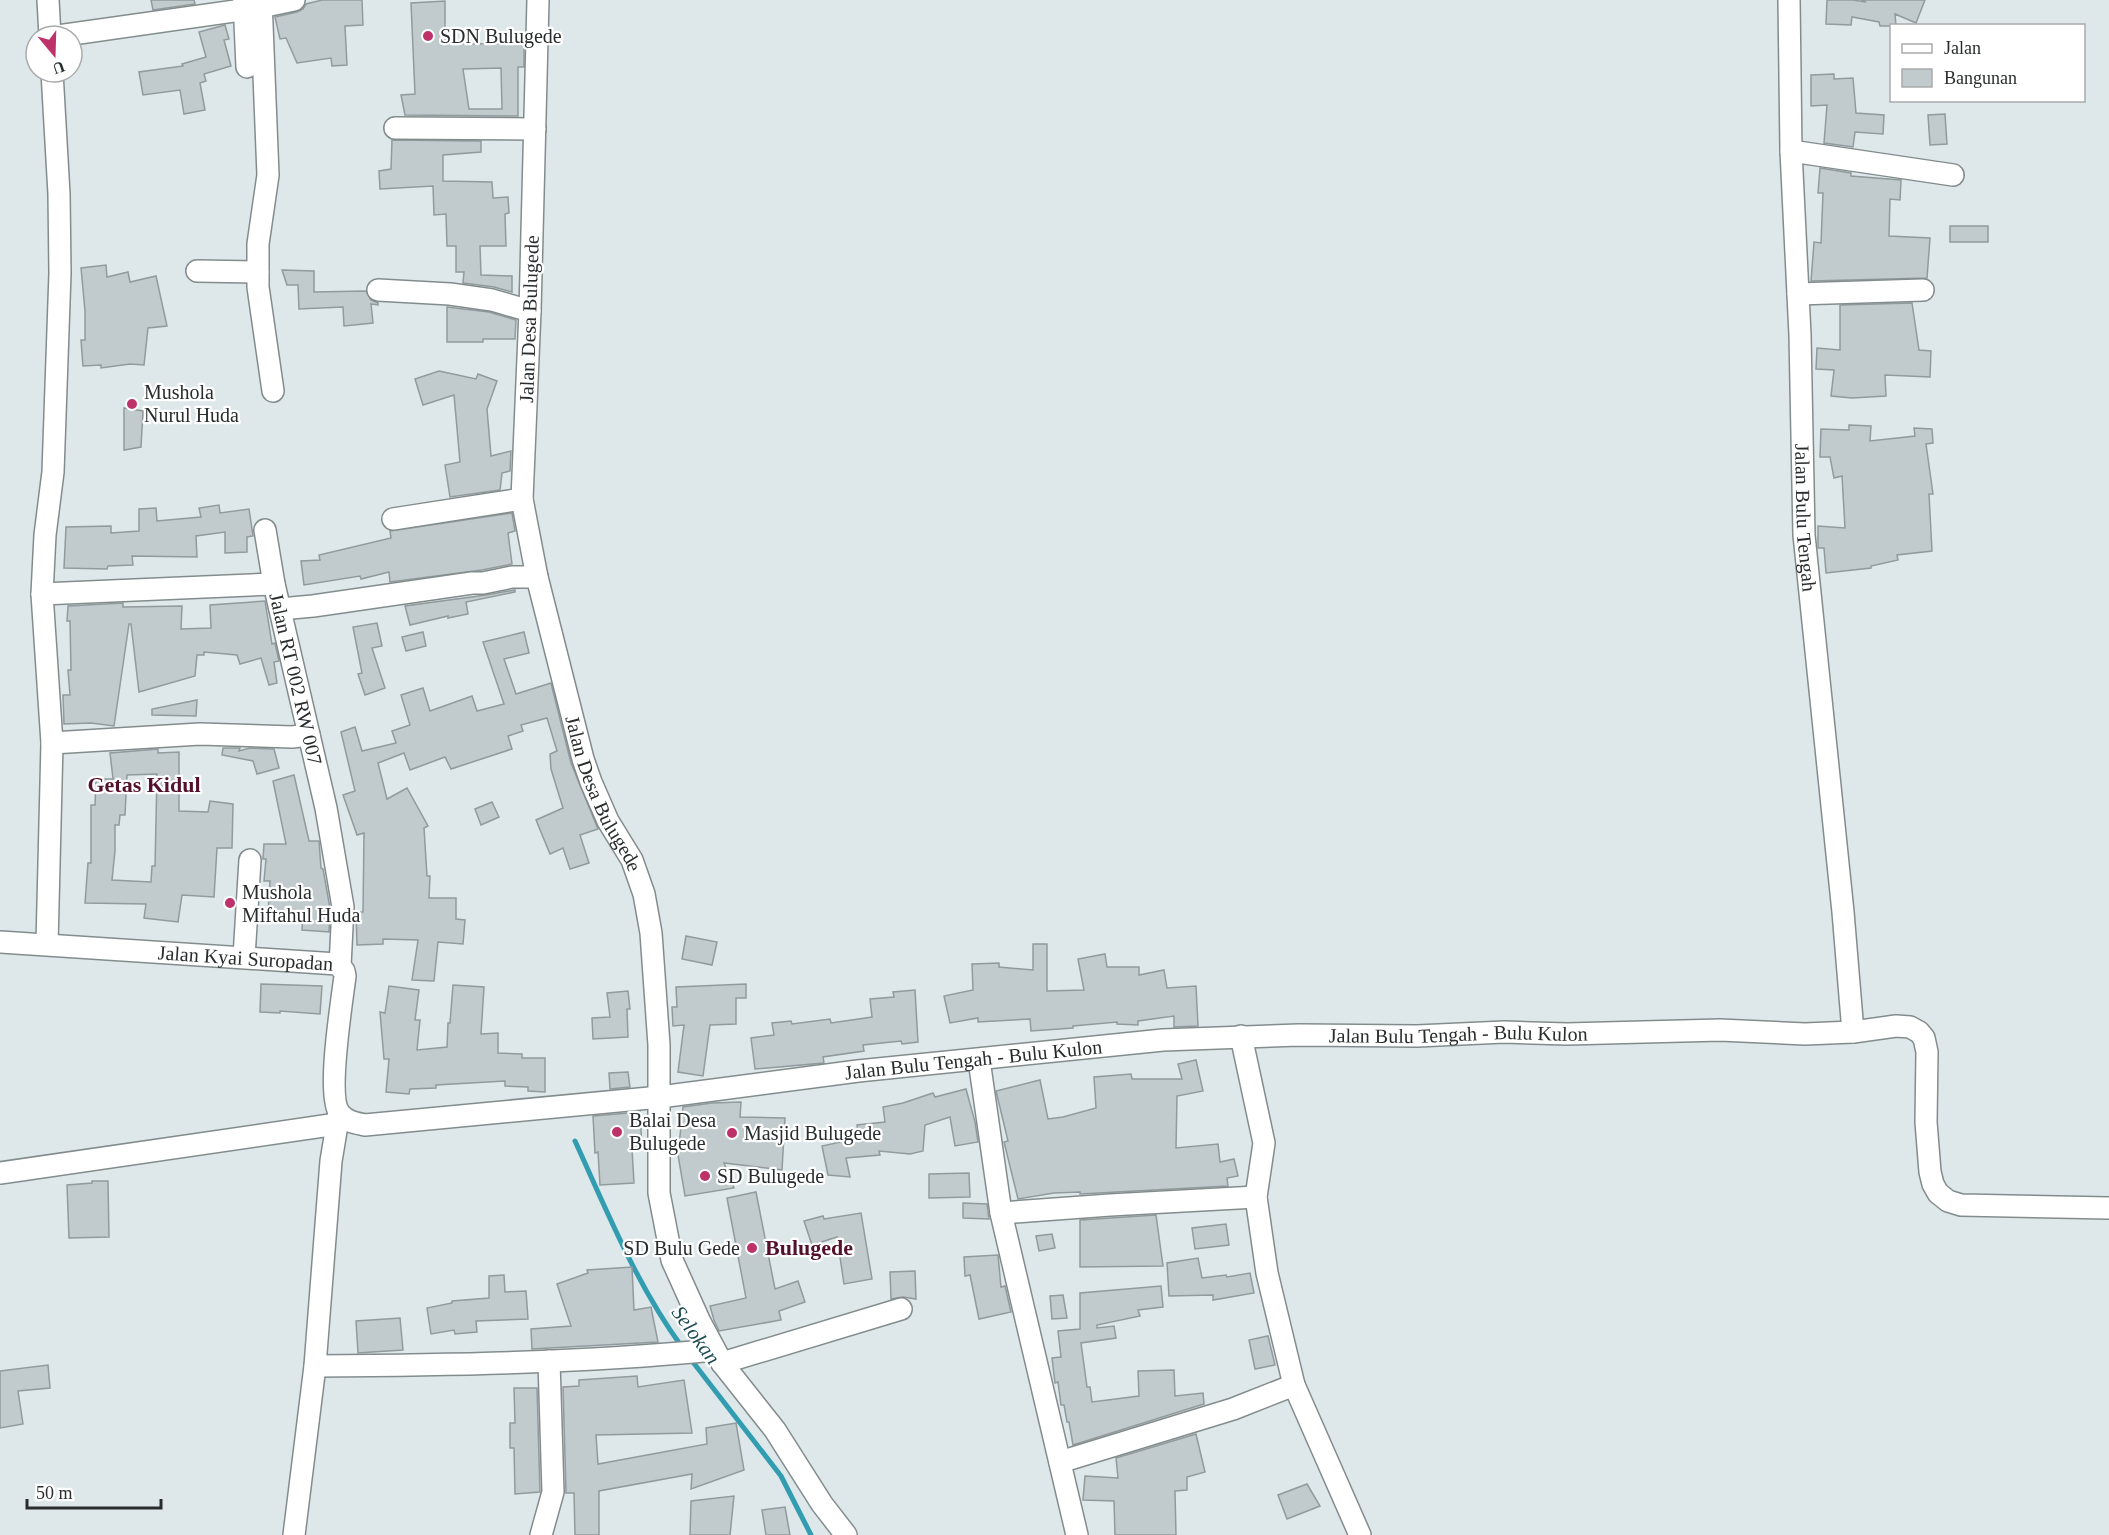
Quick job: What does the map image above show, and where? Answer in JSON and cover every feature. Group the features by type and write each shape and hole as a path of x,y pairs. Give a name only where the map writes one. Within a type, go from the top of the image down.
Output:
{"street":[{"path":"48,0 49,24"},
{"path":"84,32 294,0"},
{"name":"Jalan Desa Bulugede","path":"538,0 530,311 522,499 537,577 591,782 608,821 632,860 644,894 651,933 660,1098 659,1193 664,1222 672,1260 684,1290 718,1357 775,1430 822,1504 846,1535"},
{"name":"Jalan Bulu Tengah","path":"1789,0 1791,151 1798,294 1804,535 1843,912 1853,1032"},
{"path":"247,67 252,6"},
{"path":"252,6 268,175 258,244 251,272 258,287 273,391"},
{"path":"46,944 52,743 42,594 45,535 53,472 60,273 59,194 53,84"},
{"path":"395,128 535,129"},
{"path":"1791,151 1953,175"},
{"path":"197,271 251,272"},
{"path":"378,290 492,300 530,311"},
{"path":"1798,294 1923,290"},
{"path":"393,519 522,499"},
{"path":"266,530 274,584"},
{"path":"285,609 483,583 512,577 537,577"},
{"name":"Jalan RT 002 RW 007","path":"42,594 274,584 285,609 309,735 326,808 343,907 340,966"},
{"path":"52,743 200,734 292,737 309,735"},
{"path":"244,957 250,860"},
{"name":"Jalan Kyai Suropadan","path":"0,942 331,963 340,966 345,976 334,1077 338,1118 331,1161 315,1366 294,1535"},
{"name":"Jalan Bulu Tengah - Bulu Kulon","path":"660,1098 858,1071 1163,1040 1241,1036 1355,1034 1417,1036 1504,1032 1560,1034 1720,1030 1805,1034 1853,1032 1896,1026 1910,1028 1919,1032 1924,1038 1927,1052 1928,1163 1933,1184 1938,1193 1948,1201 1961,1205 2109,1208"},
{"path":"1241,1036 1264,1143 1256,1197 1267,1274 1294,1385 1360,1535"},
{"path":"979,1060 1001,1213 1077,1535"},
{"path":"0,1173 338,1118 365,1125 660,1098"},
{"path":"1001,1213 1256,1197"},
{"path":"315,1366 452,1365 682,1353 718,1357 901,1309"},
{"path":"541,1535 553,1492 549,1361"},
{"path":"1060,1461 1233,1408 1294,1385"}],"building":[{"path":"151,0 194,0 195,4 153,10"},
{"path":"322,0 362,0 363,25 345,26 347,65 332,66 331,58 297,63 286,38 280,39 275,17 297,12 306,4"},
{"path":"1827,0 1866,2 1861,0 1925,0 1916,23 1895,14 1896,24 1890,24 1890,26 1880,26 1879,22 1852,17 1851,25 1826,24"},
{"path":"445,1 445,43 524,43 524,67 518,67 518,116 405,115 401,95 415,94 411,3","holes":["501,68 502,109 469,109 463,69"]},
{"path":"225,25 229,39 224,40 231,66 204,74 206,81 200,83 205,110 184,114 180,90 143,95 139,72 183,66 182,64 206,57 199,32"},
{"path":"1834,74 1834,79 1853,78 1856,113 1884,115 1883,134 1855,132 1853,147 1824,143 1827,105 1811,106 1811,75"},
{"path":"1945,114 1947,144 1930,145 1928,115"},
{"path":"392,140 481,141 481,152 443,155 443,181 492,182 493,198 508,197 509,213 505,214 506,246 480,246 481,275 512,276 512,292 463,283 464,272 456,272 456,246 447,246 446,214 434,215 433,186 380,189 379,171 391,169"},
{"path":"1820,168 1851,173 1851,176 1901,180 1900,200 1890,199 1889,236 1930,238 1927,278 1811,281 1814,242 1821,243 1823,193 1818,193"},
{"path":"1950,226 1988,226 1988,242 1950,242"},
{"path":"106,265 107,277 128,272 130,282 156,276 167,326 148,328 144,365 130,364 101,368 101,365 83,366 81,340 85,340 85,311 81,268"},
{"path":"282,270 314,271 314,292 366,291 371,300 378,303 378,305 371,304 373,323 344,326 343,307 299,309 298,285 287,285"},
{"path":"1912,303 1919,350 1931,351 1930,377 1885,375 1886,396 1852,398 1831,396 1834,370 1816,369 1817,348 1840,350 1840,305"},
{"path":"447,307 489,312 516,320 515,339 447,342"},
{"path":"439,371 476,379 478,374 497,381 487,409 491,456 511,451 510,471 502,473 500,490 450,497 445,465 460,462 454,395 423,405 415,379"},
{"path":"124,408 143,411 141,447 124,450"},
{"path":"1849,425 1871,426 1870,441 1915,436 1914,428 1932,429 1933,443 1926,444 1933,494 1929,494 1932,551 1897,555 1898,560 1871,566 1871,568 1826,573 1824,548 1818,548 1818,526 1845,528 1842,476 1834,478 1830,457 1820,457 1821,429 1849,430"},
{"path":"219,505 220,513 249,509 253,536 247,537 247,552 225,553 225,532 196,536 197,557 132,556 133,565 108,566 107,569 64,568 66,527 111,526 111,533 139,531 139,509 156,508 157,521 201,517 199,508"},
{"path":"512,513 515,531 508,533 512,564 390,582 389,572 361,579 360,576 304,585 301,561 320,560 319,555 391,538 390,531"},
{"path":"515,590 515,592 466,602 468,614 410,625 405,606 486,595"},
{"path":"265,601 272,644 275,643 279,661 274,662 277,683 269,685 261,658 240,664 237,655 204,652 204,655 197,655 195,676 139,692 131,624 129,624 114,726 91,723 64,724 63,695 70,695 68,670 71,670 68,606 123,603 123,607 182,606 181,629 211,628 210,605"},
{"path":"377,623 382,646 372,648 385,688 365,695 358,674 362,673 353,627"},
{"path":"423,632 426,646 406,651 402,637"},
{"path":"524,632 529,653 504,659 516,694 551,683 571,763 598,829 580,835 589,863 570,869 563,848 550,854 536,820 563,808 551,769 550,754 557,751 547,718 521,725 523,731 508,736 512,749 451,769 445,757 410,770 404,753 378,763 387,799 407,788 428,826 424,828 427,876 430,876 429,898 456,898 456,919 465,920 463,944 438,942 434,981 412,980 418,940 383,939 383,944 357,945 356,912 363,912 364,833 357,835 343,795 355,791 341,732 355,727 362,751 396,743 392,731 410,725 401,695 423,688 430,711 472,696 477,711 504,704 483,642"},
{"path":"197,700 196,716 152,715 152,709"},
{"path":"223,748 240,748 239,751 250,748 274,749 279,768 257,774 253,761 222,755"},
{"path":"158,749 158,753 179,752 179,811 208,812 210,801 233,804 232,848 217,848 214,897 182,895 178,922 144,918 146,904 85,903 88,863 91,863 91,805 95,805 96,779 113,779 110,753","holes":["157,774 155,866 152,866 151,882 112,880 115,825 119,825 120,815 125,815 127,775"]},
{"path":"294,775 309,841 319,841 321,868 330,908 329,932 302,930 303,915 268,913 270,881 264,881 266,859 263,859 264,844 286,844 273,781"},
{"path":"492,802 499,817 481,825 475,809"},
{"path":"686,936 717,942 712,965 682,959"},
{"path":"1033,944 1047,944 1047,991 1084,990 1078,959 1105,954 1107,967 1139,967 1139,975 1164,970 1167,988 1196,986 1198,1026 1174,1027 1174,1016 1138,1021 1138,1025 1117,1024 1117,1022 1031,1031 1030,1019 978,1022 978,1018 950,1023 944,996 973,990 972,964 999,963 999,967 1033,970"},
{"path":"261,984 322,986 320,1014 260,1012"},
{"path":"746,984 746,998 736,998 736,1024 710,1025 703,1076 678,1072 684,1025 673,1026 672,1007 677,1007 676,987"},
{"path":"453,985 484,987 481,1034 498,1033 498,1053 522,1054 522,1058 545,1058 545,1092 528,1091 528,1087 505,1086 505,1081 436,1085 436,1088 410,1089 409,1094 386,1092 389,1059 384,1059 380,1012 385,1013 389,986 419,990 415,1020 420,1020 417,1050 447,1047"},
{"path":"915,990 918,1042 902,1044 901,1041 863,1045 864,1051 823,1057 824,1063 755,1069 751,1038 774,1035 772,1023 791,1021 792,1024 830,1019 831,1023 872,1017 870,999 894,997 893,992"},
{"path":"628,991 630,1009 627,1009 628,1037 593,1039 592,1018 610,1017 607,993"},
{"path":"1196,1060 1203,1091 1177,1096 1176,1148 1218,1144 1220,1162 1234,1159 1238,1176 1227,1178 1228,1186 1080,1194 1080,1192 1054,1193 1018,1199 1004,1142 1008,1141 996,1091 1040,1080 1048,1119 1063,1117 1096,1108 1094,1077 1131,1074 1132,1079 1182,1079 1178,1064"},
{"path":"628,1072 630,1087 610,1089 609,1073"},
{"path":"966,1089 978,1142 955,1146 950,1117 925,1125 923,1151 910,1154 879,1151 880,1155 846,1158 850,1177 828,1175 822,1146 859,1138 857,1125 885,1122 883,1107 933,1093 935,1097"},
{"name":"Masjid Bulugede","path":"741,1102 740,1117 785,1118 782,1170 724,1163 734,1188 685,1196 678,1155 683,1107"},
{"name":"Balai Desa Bulugede","path":"640,1112 642,1148 632,1149 634,1183 600,1185 593,1116"},
{"path":"969,1173 970,1197 929,1198 929,1174"},
{"path":"92,1181 108,1181 109,1237 69,1238 67,1185 92,1183"},
{"name":"SD Bulu Gede","path":"756,1192 775,1289 798,1281 805,1302 779,1311 781,1320 719,1331 710,1306 746,1298 727,1198"},
{"path":"963,1203 987,1204 989,1219 963,1218"},
{"path":"861,1213 872,1279 844,1284 837,1237 812,1245 804,1221 823,1216 824,1219"},
{"path":"1156,1215 1163,1266 1080,1267 1080,1220"},
{"path":"1226,1224 1229,1245 1195,1249 1192,1228"},
{"path":"1052,1234 1055,1248 1039,1251 1036,1236"},
{"path":"998,1255 1001,1287 1005,1286 1011,1312 979,1319 970,1275 965,1276 964,1257"},
{"path":"1198,1258 1202,1278 1250,1273 1254,1293 1213,1300 1213,1295 1169,1296 1167,1263"},
{"path":"632,1267 634,1310 651,1307 658,1342 532,1349 531,1329 571,1326 557,1284 588,1273 587,1270"},
{"path":"915,1271 916,1299 903,1297 891,1299 890,1272"},
{"path":"504,1275 505,1292 526,1291 528,1319 476,1321 477,1332 455,1334 454,1330 431,1334 427,1308 452,1303 452,1301 489,1298 489,1276"},
{"path":"1161,1286 1163,1307 1138,1310 1140,1316 1097,1325 1097,1328 1114,1326 1116,1338 1081,1343 1087,1387 1090,1387 1092,1402 1139,1396 1138,1371 1174,1370 1175,1396 1203,1393 1204,1404 1073,1445 1064,1405 1061,1405 1058,1382 1055,1383 1052,1358 1061,1357 1058,1331 1080,1329 1080,1293"},
{"path":"1063,1295 1067,1318 1052,1319 1050,1296"},
{"path":"400,1318 403,1350 358,1353 356,1321"},
{"path":"1268,1336 1275,1365 1255,1369 1249,1340"},
{"path":"48,1365 50,1388 18,1391 23,1424 0,1428 0,1371"},
{"path":"637,1376 638,1387 684,1380 692,1433 596,1435 598,1464 707,1444 706,1428 736,1423 744,1470 691,1489 692,1474 599,1491 599,1535 575,1535 574,1493 566,1493 563,1387 579,1386 579,1380"},
{"path":"514,1388 537,1388 540,1492 515,1494 514,1448 510,1448 510,1423 515,1423"},
{"path":"1196,1434 1205,1472 1187,1477 1187,1490 1175,1491 1176,1535 1115,1535 1114,1501 1083,1500 1085,1476 1118,1478 1116,1458"},
{"path":"1307,1484 1320,1506 1287,1519 1278,1495"},
{"path":"734,1496 730,1535 690,1535 691,1501"},
{"path":"785,1507 790,1535 766,1535 762,1510"}],"waterway":[{"name":"Selokan","path":"575,1141 636,1273 682,1347"},
{"name":"Selokan","path":"689,1357 781,1476 811,1535"}],"place":[{"name":"SDN Bulugede","path":"428,36"},
{"name":"Mushola Nurul Huda","path":"132,404"},
{"name":"Mushola Miftahul Huda","path":"230,903"},
{"name":"Balai Desa Bulugede","path":"617,1132"},
{"name":"Masjid Bulugede","path":"732,1133"},
{"name":"SD Bulugede","path":"705,1176"},
{"name":"SD Bulu Gede","path":"752,1248"}],"district":[{"name":"Getas Kidul","path":"144,784"},
{"name":"Bulugede","path":"809,1247"}]}
